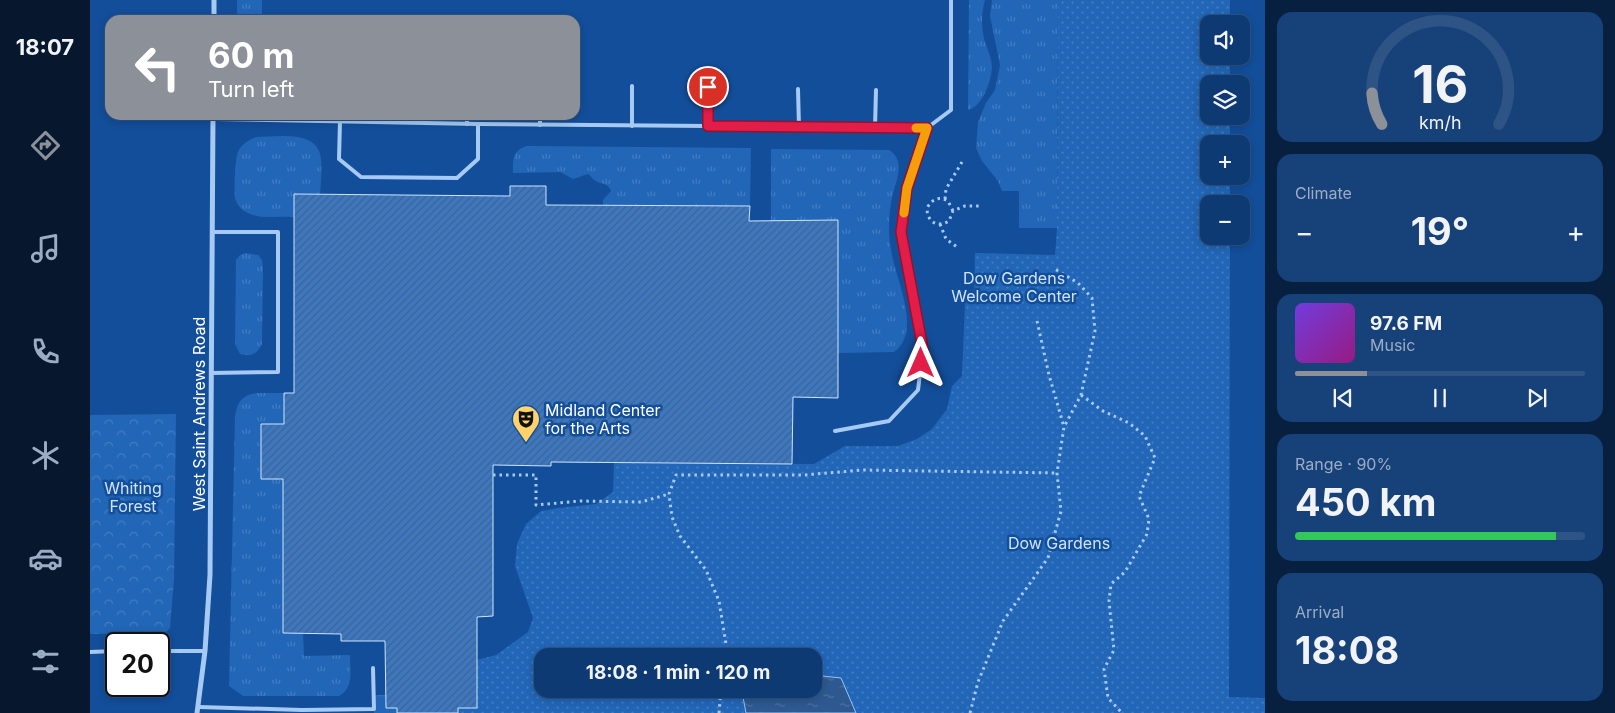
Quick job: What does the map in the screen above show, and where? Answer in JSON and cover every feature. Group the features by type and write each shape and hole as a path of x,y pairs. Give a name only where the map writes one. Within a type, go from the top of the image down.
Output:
{"street":[{"path":"214,0 214,15"},
{"name":"West Saint Andrews Road","path":"198,710 205,651 210,575 213,120"}],"lane":[{"path":"836,431 889,421 918,390 923,349 901,232 907,188 927,128 951,110 951,0"},
{"path":"632,86 632,126"},
{"path":"708,87 708,126"},
{"path":"798,89 799,127"},
{"path":"875,128 876,90"},
{"path":"300,120 540,125 927,128"},
{"path":"540,120 540,125"},
{"path":"340,121 339,160 361,177 457,178 478,160 478,124"},
{"path":"212,232 278,232 278,372 212,373"},
{"path":"170,651 205,651"},
{"path":"90,652 105,652"},
{"path":"198,710 374,709 373,668"}],"path":[{"path":"945,199 946,189 962,162"},
{"path":"940,198 945,199 951,204 953,211 949,221 940,224 934,223 929,219 927,208 934,199 940,198"},
{"path":"953,211 966,206 982,206"},
{"path":"940,224 946,239 957,247"},
{"path":"970,713 978,682 1002,621 1048,558 1061,512 1058,473 1064,427 1081,395 1094,331 1092,298 1078,283 1055,269"},
{"path":"1037,321 1049,375 1064,427"},
{"path":"1081,395 1104,411 1129,423 1144,436 1155,458 1139,496 1149,519 1147,534 1125,572 1111,584 1109,601 1114,650 1104,669 1108,698 1122,713"},
{"path":"726,648 719,601 706,570 680,536 672,517 669,494 676,476 804,475 863,470 1058,473"},
{"path":"493,475 536,475 536,505 580,502 641,502 669,494"},
{"path":"719,713 721,698"}],"green space":[{"path":"237,0 262,0 262,15 237,15"},
{"path":"969,0 985,0 982,26 992,68 985,93 978,104 968,110"},
{"path":"992,0 1058,0 1057,228 1019,228 1019,191 1002,191 998,181 982,161 976,148 978,122 986,103 995,90 1000,65 990,16"},
{"name":"Dow Gardens","path":"1058,0 1230,0 1230,15 1200,15 1200,65 1230,65 1230,75 1200,75 1200,125 1230,125 1230,135 1200,135 1200,185 1230,185 1230,195 1200,195 1200,245 1230,245 1229,697 1265,698 1265,713 458,713 458,708 477,660 496,655 528,632 533,618 515,566 517,544 526,524 541,511 596,504 613,492 614,463 814,464 845,446 898,446 917,439 932,429 947,409 952,386 962,376 965,302 974,302 975,253 1055,255 1057,228"},
{"path":"256,137 296,137 313,143 318,149 321,159 320,194 294,217 256,216 244,211 236,202 235,182 238,152 243,145"},
{"path":"526,146 751,148 750,206 603,205 603,200 611,191 610,188 595,181 588,174 573,179 560,172 513,173 514,156 521,148"},
{"path":"771,149 889,150 894,155 899,166 891,205 889,234 907,320 906,332 902,343 894,352 838,353 838,220 771,221"},
{"path":"245,253 258,255 262,260 263,268 262,344 256,352 250,355 240,354 235,344 236,260"},
{"path":"257,393 284,393 284,424 261,424 261,479 283,479 283,633 303,633 304,656 350,655 349,683 344,693 339,696 243,696 229,686 235,417 241,401 247,396"},
{"name":"Whiting Forest","path":"176,414 174,579 170,628 166,632 105,632 105,634 90,634 90,415"},
{"path":"375,695 386,695 386,708 397,708 397,713 374,713"}],"water":[{"path":"822,676 841,678 856,713 746,713 743,698 822,698"}],"building":[{"name":"Midland Center for the Arts","path":"510,186 546,186 546,205 750,206 749,221 838,220 838,398 793,397 792,464 551,462 551,466 493,465 493,616 477,617 477,708 458,708 458,713 397,713 397,708 386,708 385,641 341,641 341,634 283,633 283,479 261,479 261,424 284,424 284,393 294,393 294,194 510,196"}],"slow traffic":[{"path":"904,213 907,188 927,128 916,128"}],"place":[{"name":"Midland Center for the Arts","path":"526,443"}],"route":[{"path":"708,87 708,126 927,128 907,188 901,232 923,349 921,363"}],"park label":[{"name":"Dow Gardens Welcome Center","path":"1014,287"}]}
